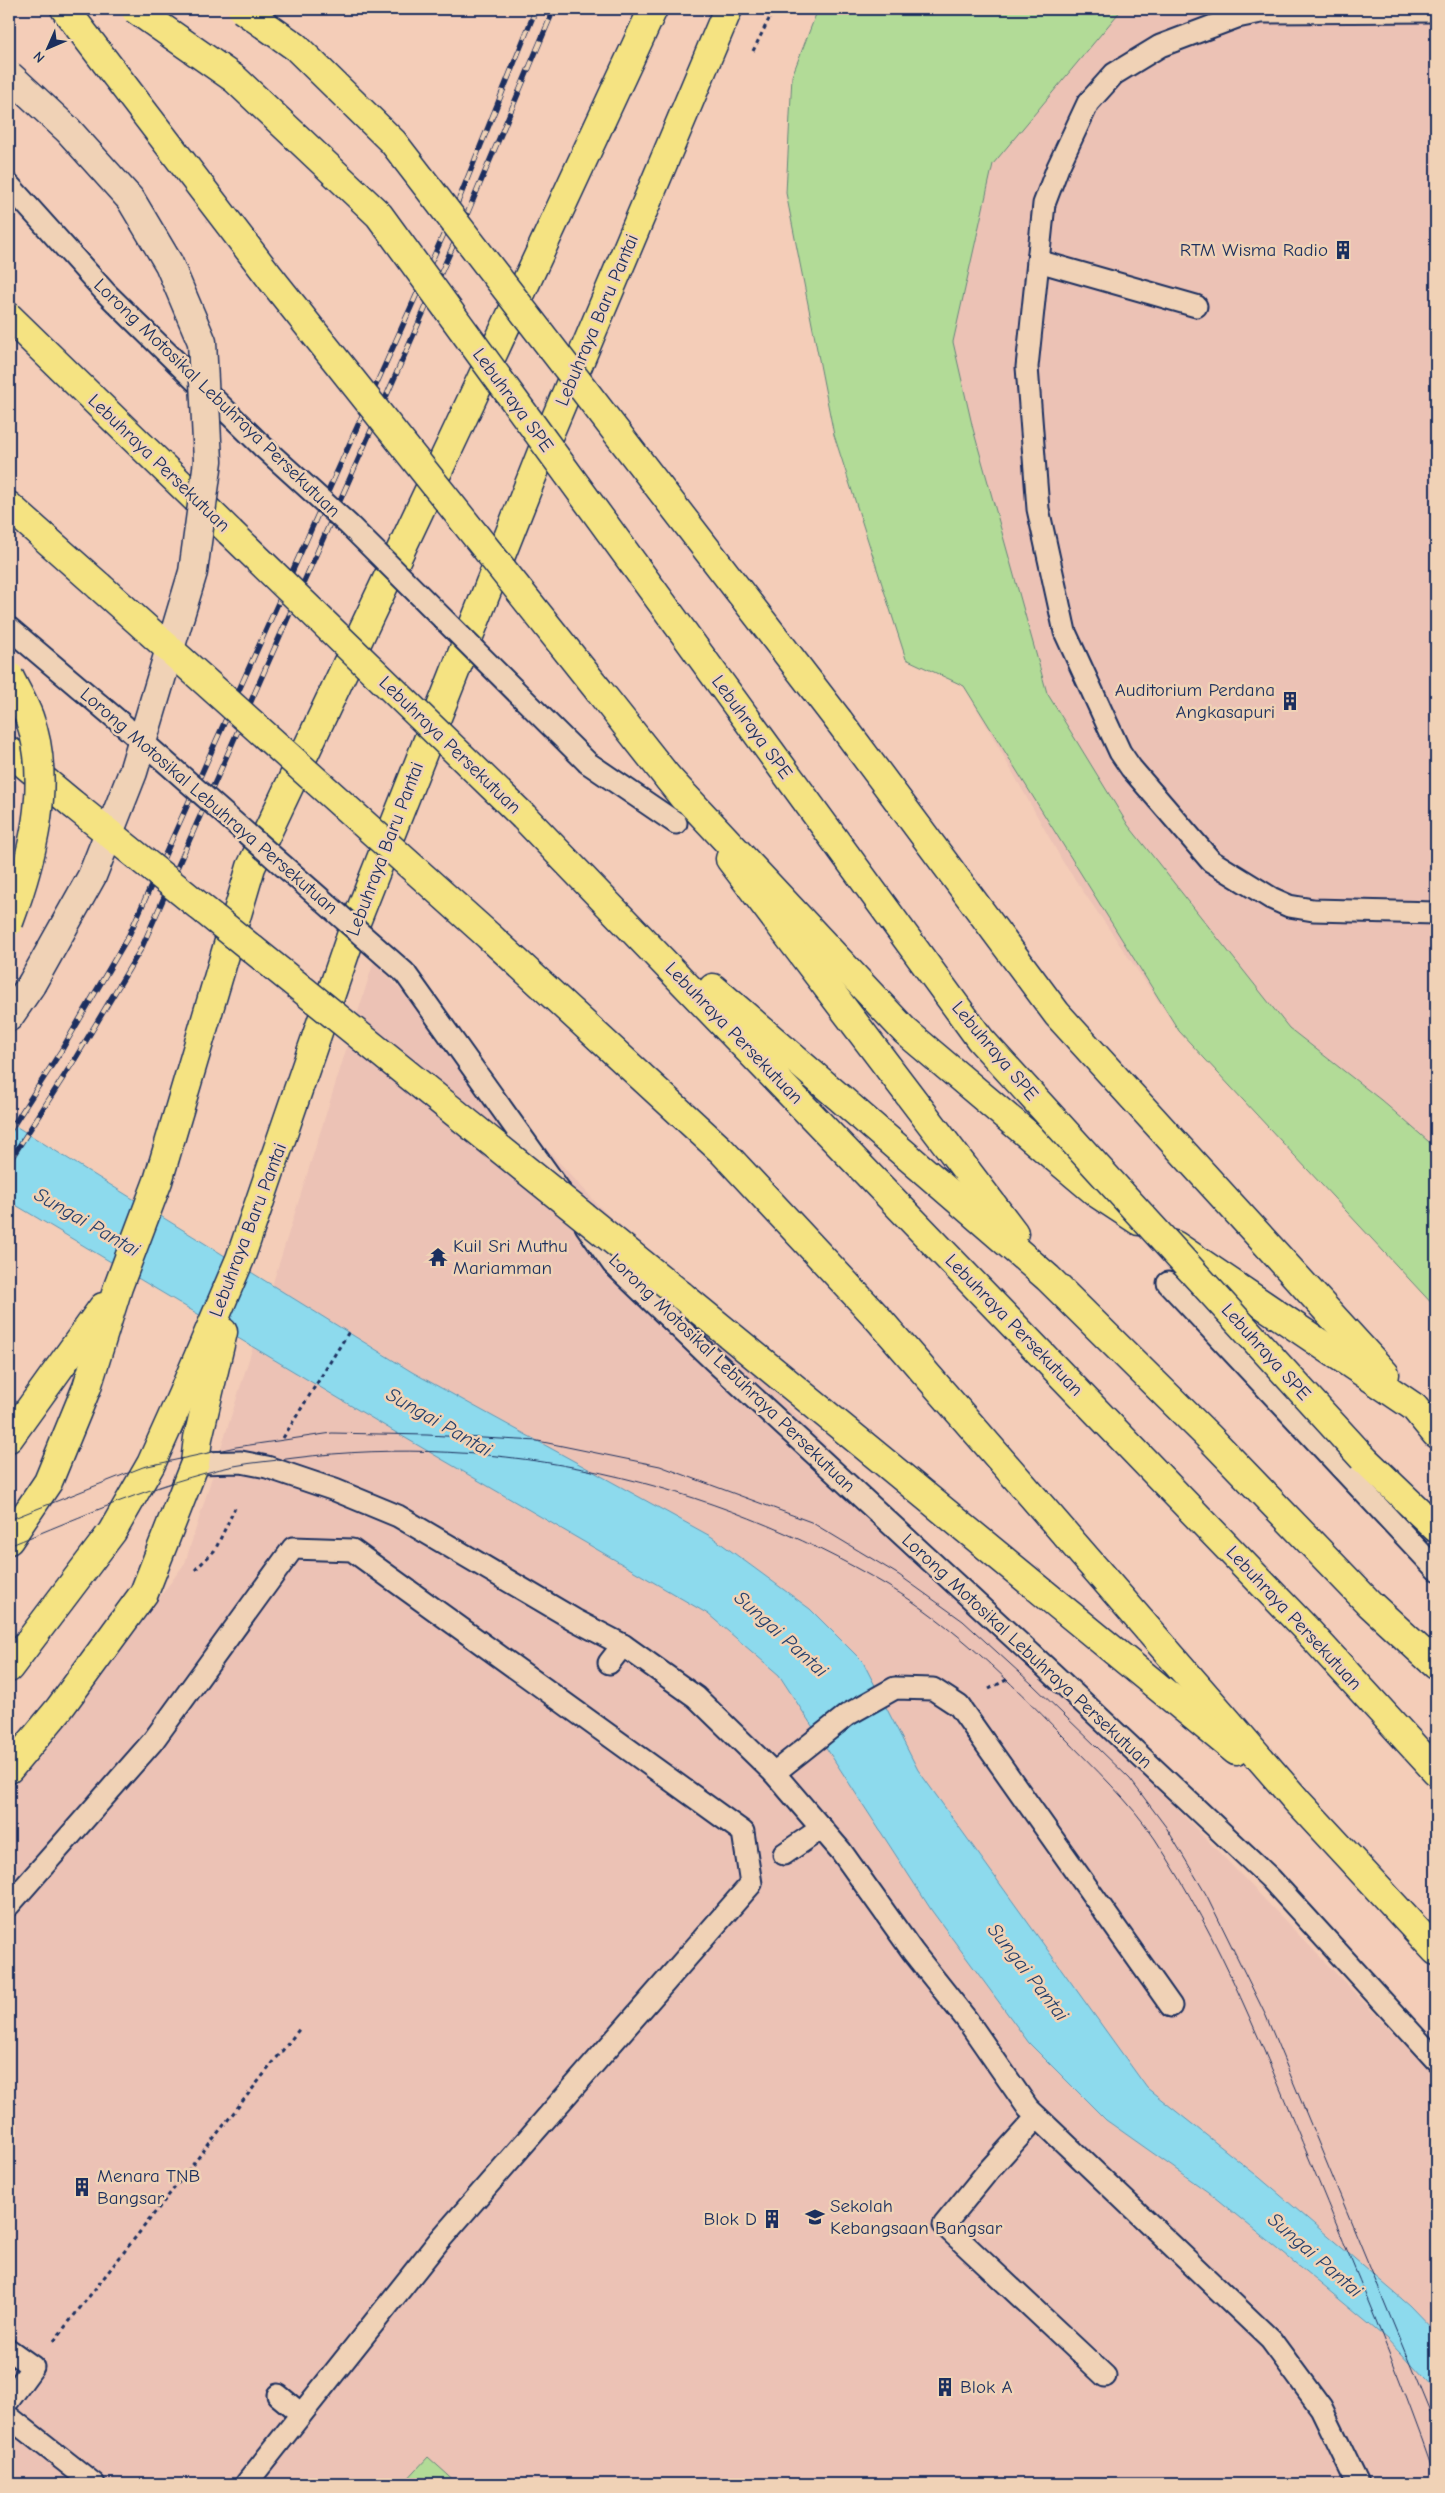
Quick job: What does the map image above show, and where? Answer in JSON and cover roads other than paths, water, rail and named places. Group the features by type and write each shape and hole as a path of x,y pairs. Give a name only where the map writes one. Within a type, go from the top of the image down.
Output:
{"highway":[{"path":"65,9 272,280 668,778 1048,1278"},
{"name":"Lebuhraya SPE","path":"135,9 235,79 379,215 980,1039 1363,1458 1436,1528"},
{"path":"242,9 296,47 393,142 838,721 1057,1014 1414,1407 1436,1434"},
{"path":"9,1540 48,1482 72,1428 118,1287 158,1181 251,867 457,431 653,9"},
{"name":"Lebuhraya Baru Pantai","path":"9,1668 117,1524 151,1464 239,1262 354,927 546,439 728,9"},
{"name":"Lebuhraya Persekutuan","path":"9,317 585,878 1306,1629 1436,1771"},
{"path":"9,506 491,938 722,1151 875,1315 1298,1801 1436,1951"},
{"path":"9,676 29,717 39,756 38,813 20,893 9,922"},
{"path":"9,751 681,1295 1298,1801"},
{"path":"668,778 905,1031 1098,1194 1414,1407"},
{"path":"585,878 1048,1278 1209,1437 1370,1604 1436,1665"},
{"path":"9,1769 59,1709 144,1593 197,1450 239,1262"},
{"path":"9,1438 118,1287"}],"street":[{"path":"9,75 68,130 131,200 168,264 202,342 208,461 193,572 133,772 92,876 31,985 9,1017"}],"lane":[{"path":"1436,11 1261,12 1237,18 1160,46 1114,74 1088,103 1058,167 1044,204 1027,367 1038,509 1065,632 1120,752 1137,775 1211,861 1271,898 1289,906 1313,910 1436,913"},
{"name":"Lorong Motosikal Lebuhraya Persekutuan","path":"9,185 106,293 263,446 349,525 588,763 676,823"},
{"path":"1038,261 1196,306"},
{"name":"Lorong Motosikal Lebuhraya Persekutuan","path":"9,628 128,729 405,973 613,1264 720,1367 1053,1674 1270,1878 1436,2060"},
{"path":"1168,1282 1436,1569"},
{"path":"197,1450 240,1462 267,1467 336,1490 398,1516 575,1620 623,1645 696,1697 774,1773 822,1828 913,1952 968,2020 1028,2108 1271,2340 1321,2408 1358,2484"},
{"path":"9,1904 153,1741 293,1548 352,1550 743,1832 751,1884 438,2242 246,2484"},
{"path":"609,1663 623,1645"},
{"path":"774,1773 847,1715 895,1688 933,1689 960,1706 1171,2006"},
{"path":"784,1854 822,1828"},
{"path":"1037,2117 988,2171 944,2225 1105,2376"},
{"path":"9,2350 33,2367 9,2400"},
{"path":"278,2395 301,2414"},
{"path":"9,2417 94,2484"}],"water":[{"name":"Sungai Pantai","path":"9,1122 412,1372 712,1537 810,1609 863,1662 918,1770 1147,2088 1260,2178 1409,2305 1436,2333 1436,2392 1387,2339 1208,2192 1106,2120 1029,2043 932,1911 779,1675 708,1614 395,1432 9,1201"}],"tram line":[{"path":"9,1520 143,1467 236,1447 332,1433 427,1435 538,1441 660,1466 811,1522 899,1575 963,1621 1032,1684 1130,1779 1166,1827 1207,1896 1266,2016 1436,2427"},
{"path":"9,1546 92,1512 176,1481 234,1466 294,1458 371,1452 448,1452 525,1459 602,1473 676,1493 749,1518 820,1549 912,1601 936,1618 980,1655 1022,1694 1099,1772 1145,1825 1179,1877 1221,1956 1259,2039 1376,2320 1436,2479"}],"railway":[{"path":"9,1132 61,1051 129,935 455,209 536,9"},
{"path":"9,1162 75,1059 142,947 468,212 554,9"}],"place":[{"name":"RTM Wisma Radio","path":"1343,250"},
{"name":"Auditorium Perdana Angkasapuri","path":"1290,701"},
{"name":"Kuil Sri Muthu Mariamman","path":"438,1257"},
{"name":"Menara TNB Bangsar","path":"82,2187"},
{"name":"Sekolah Kebangsaan Bangsar","path":"815,2217"},
{"name":"Blok D","path":"772,2219"},
{"name":"Blok A","path":"945,2387"}]}
